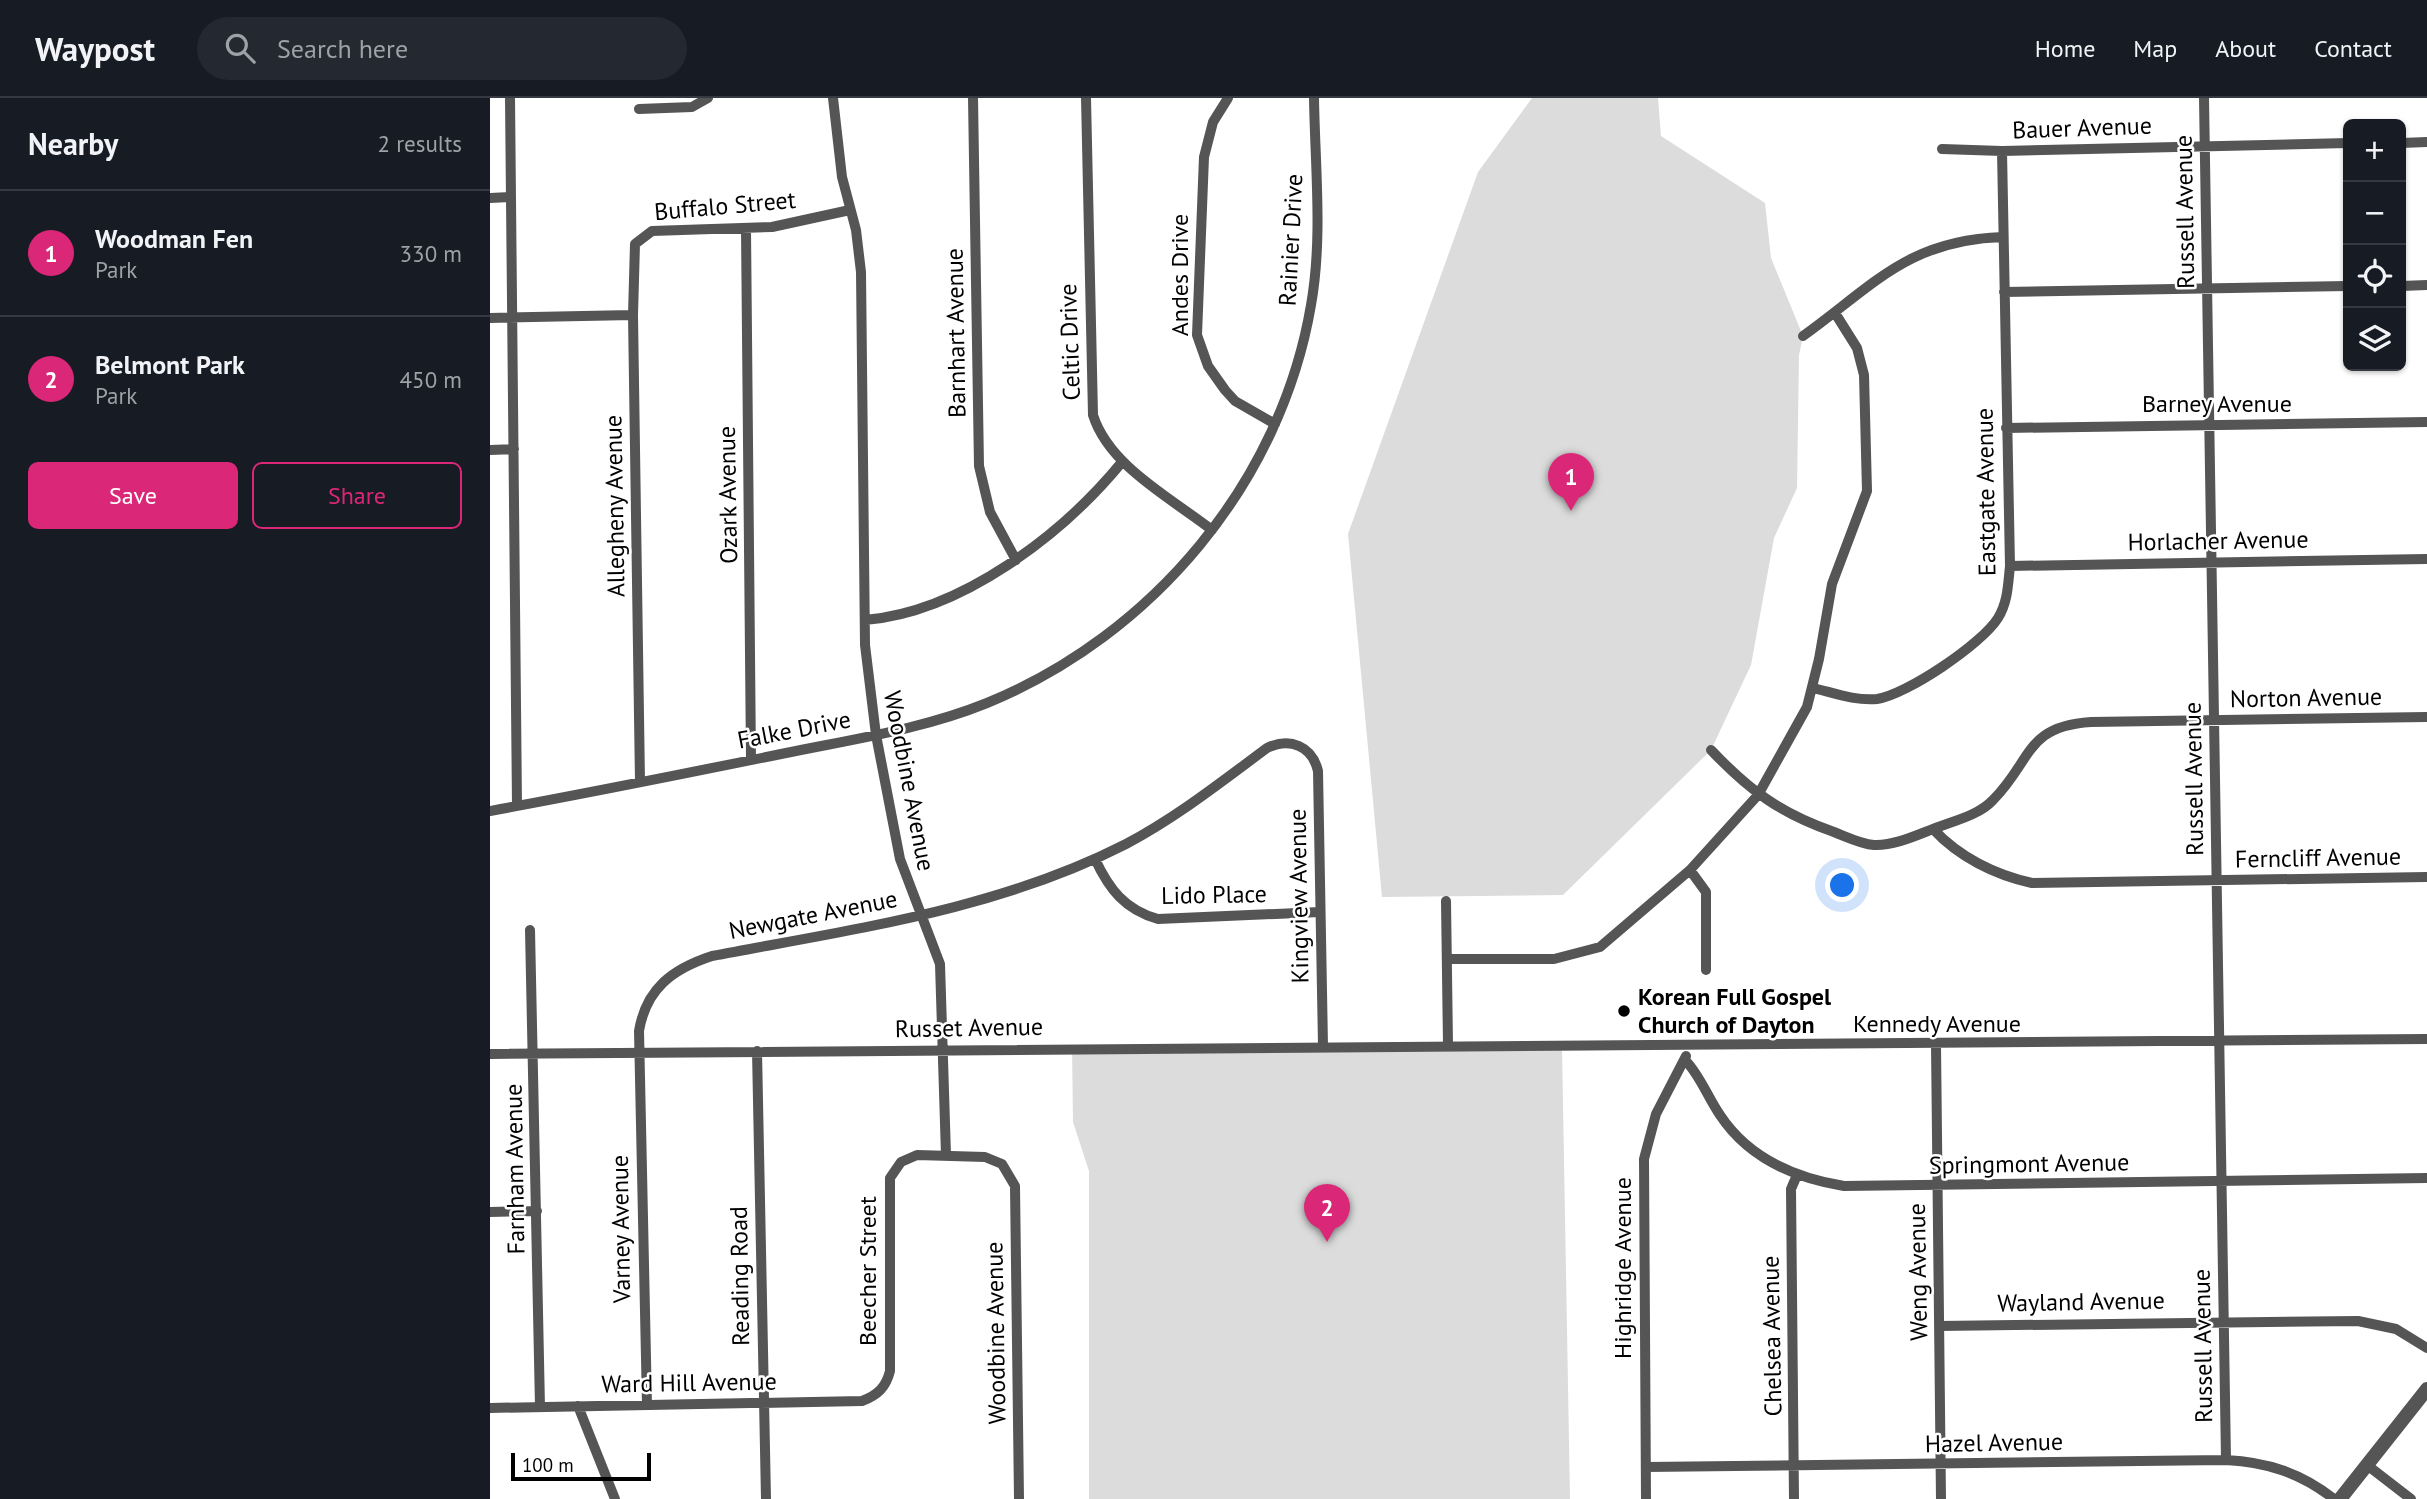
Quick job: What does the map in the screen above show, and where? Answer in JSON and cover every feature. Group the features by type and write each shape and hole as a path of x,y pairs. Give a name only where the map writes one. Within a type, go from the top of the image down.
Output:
{"street":[{"path":"510,98 517,806"},
{"path":"639,109 692,107 708,98"},
{"name":"Woodbine Avenue","path":"833,98 842,177 861,272 865,620 869,692 900,859 940,964 946,1155 992,1159 1008,1170 1015,1186 1019,1499"},
{"name":"Barnhart Avenue","path":"973,98 978,460 990,512 1016,560"},
{"name":"Celtic Drive","path":"1086,98 1091,399 1099,433 1122,462 1212,530"},
{"name":"Andes Drive","path":"1228,98 1213,122 1203,157 1197,335 1208,366 1225,390 1236,401 1275,424"},
{"name":"Rainier Drive","path":"1212,530 1243,485 1275,424 1298,364 1314,284 1317,236 1314,98"},
{"name":"Russell Avenue","path":"2204,98 2226,1460"},
{"path":"2406,142 2427,142"},
{"name":"Bauer Avenue","path":"1942,149 2002,151 2343,143"},
{"name":"Eastgate Avenue","path":"1813,688 1868,700 1880,699 1906,688 1983,635 1994,623 2004,605 2010,566 2002,151"},
{"path":"490,198 511,197"},
{"name":"Buffalo Street","path":"645,234 652,231 746,229 799,223 850,210"},
{"name":"Ozark Avenue","path":"746,229 751,760"},
{"name":"Allegheny Avenue","path":"640,782 633,253 635,244 645,234"},
{"path":"1803,336 1886,272 1920,252 1963,240 2003,237"},
{"path":"2406,286 2427,285"},
{"path":"2004,292 2343,286"},
{"path":"1447,959 1554,959 1586,953 1614,937 1690,870 1758,795 1796,730 1813,688 1832,584 1864,505 1868,473 1864,375 1857,348 1835,313"},
{"path":"490,318 633,315"},
{"name":"Barney Avenue","path":"2006,428 2427,422"},
{"path":"490,450 514,449"},
{"path":"865,620 898,614 967,588 1016,560 1058,528 1122,462"},
{"name":"Falke Drive","path":"490,811 876,735 961,713 1057,668 1139,609 1182,566 1212,530"},
{"name":"Horlacher Avenue","path":"2010,566 2427,559"},
{"name":"Norton Avenue","path":"1933,829 1967,817 1992,803 2041,737 2061,725 2427,717"},
{"name":"Newgate Avenue","path":"639,1053 639,1031 646,1006 659,985 680,968 712,956 921,915 1001,895 1095,859 1161,824 1267,748 1283,743 1306,749"},
{"name":"Kingview Avenue","path":"1306,749 1318,771 1323,1046"},
{"path":"1711,750 1758,795 1787,814 1865,843 1884,844 1933,829"},
{"name":"Ferncliff Avenue","path":"1933,829 1985,867 2032,883 2427,877"},
{"name":"Lido Place","path":"1095,859 1115,894 1135,911 1158,919 1320,912"},
{"path":"1690,870 1706,891 1706,970"},
{"path":"1446,901 1448,1045"},
{"name":"Farnham Avenue","path":"530,930 540,1407"},
{"name":"Kennedy Avenue","path":"1448,1045 1936,1045 2427,1039"},
{"name":"Russet Avenue","path":"490,1054 1448,1045"},
{"name":"Weng Avenue","path":"1936,1045 1941,1499"},
{"name":"Highridge Avenue","path":"1646,1499 1644,1159 1656,1114 1685,1060 1685,1046"},
{"name":"Reading Road","path":"757,1051 766,1499"},
{"name":"Varney Avenue","path":"639,1053 647,1405"},
{"name":"Springmont Avenue","path":"1685,1060 1733,1133 1761,1157 1797,1175 1844,1186 2427,1178"},
{"name":"Beecher Street","path":"884,1387 890,1371 890,1178 895,1169 909,1157 946,1155"},
{"name":"Chelsea Avenue","path":"1794,1499 1791,1189 1797,1175"},
{"path":"490,1212 537,1211"},
{"name":"Wayland Avenue","path":"1939,1326 2358,1321 2396,1329 2427,1348"},
{"name":"Ward Hill Avenue","path":"490,1408 862,1401 884,1387"},
{"path":"2340,1499 2427,1389"},
{"path":"578,1406 615,1499"},
{"name":"Hazel Avenue","path":"1646,1467 2226,1460 2262,1463 2281,1468 2308,1480 2334,1499"},
{"path":"2367,1465 2411,1499"}],"shaded area":[{"path":"1532,98 1658,98 1661,136 1765,203 1771,258 1803,336 1799,355 1797,488 1774,538 1751,665 1711,750 1563,895 1382,897 1348,534 1478,172"},
{"path":"1562,1047 1570,1499 1089,1499 1089,1171 1073,1122 1072,1048"}],"place":[{"name":"Woodman Fen","path":"1571,511"},
{"name":"Korean Full Gospel Church of Dayton","path":"1624,1011"},
{"name":"Belmont Park","path":"1327,1242"}]}
